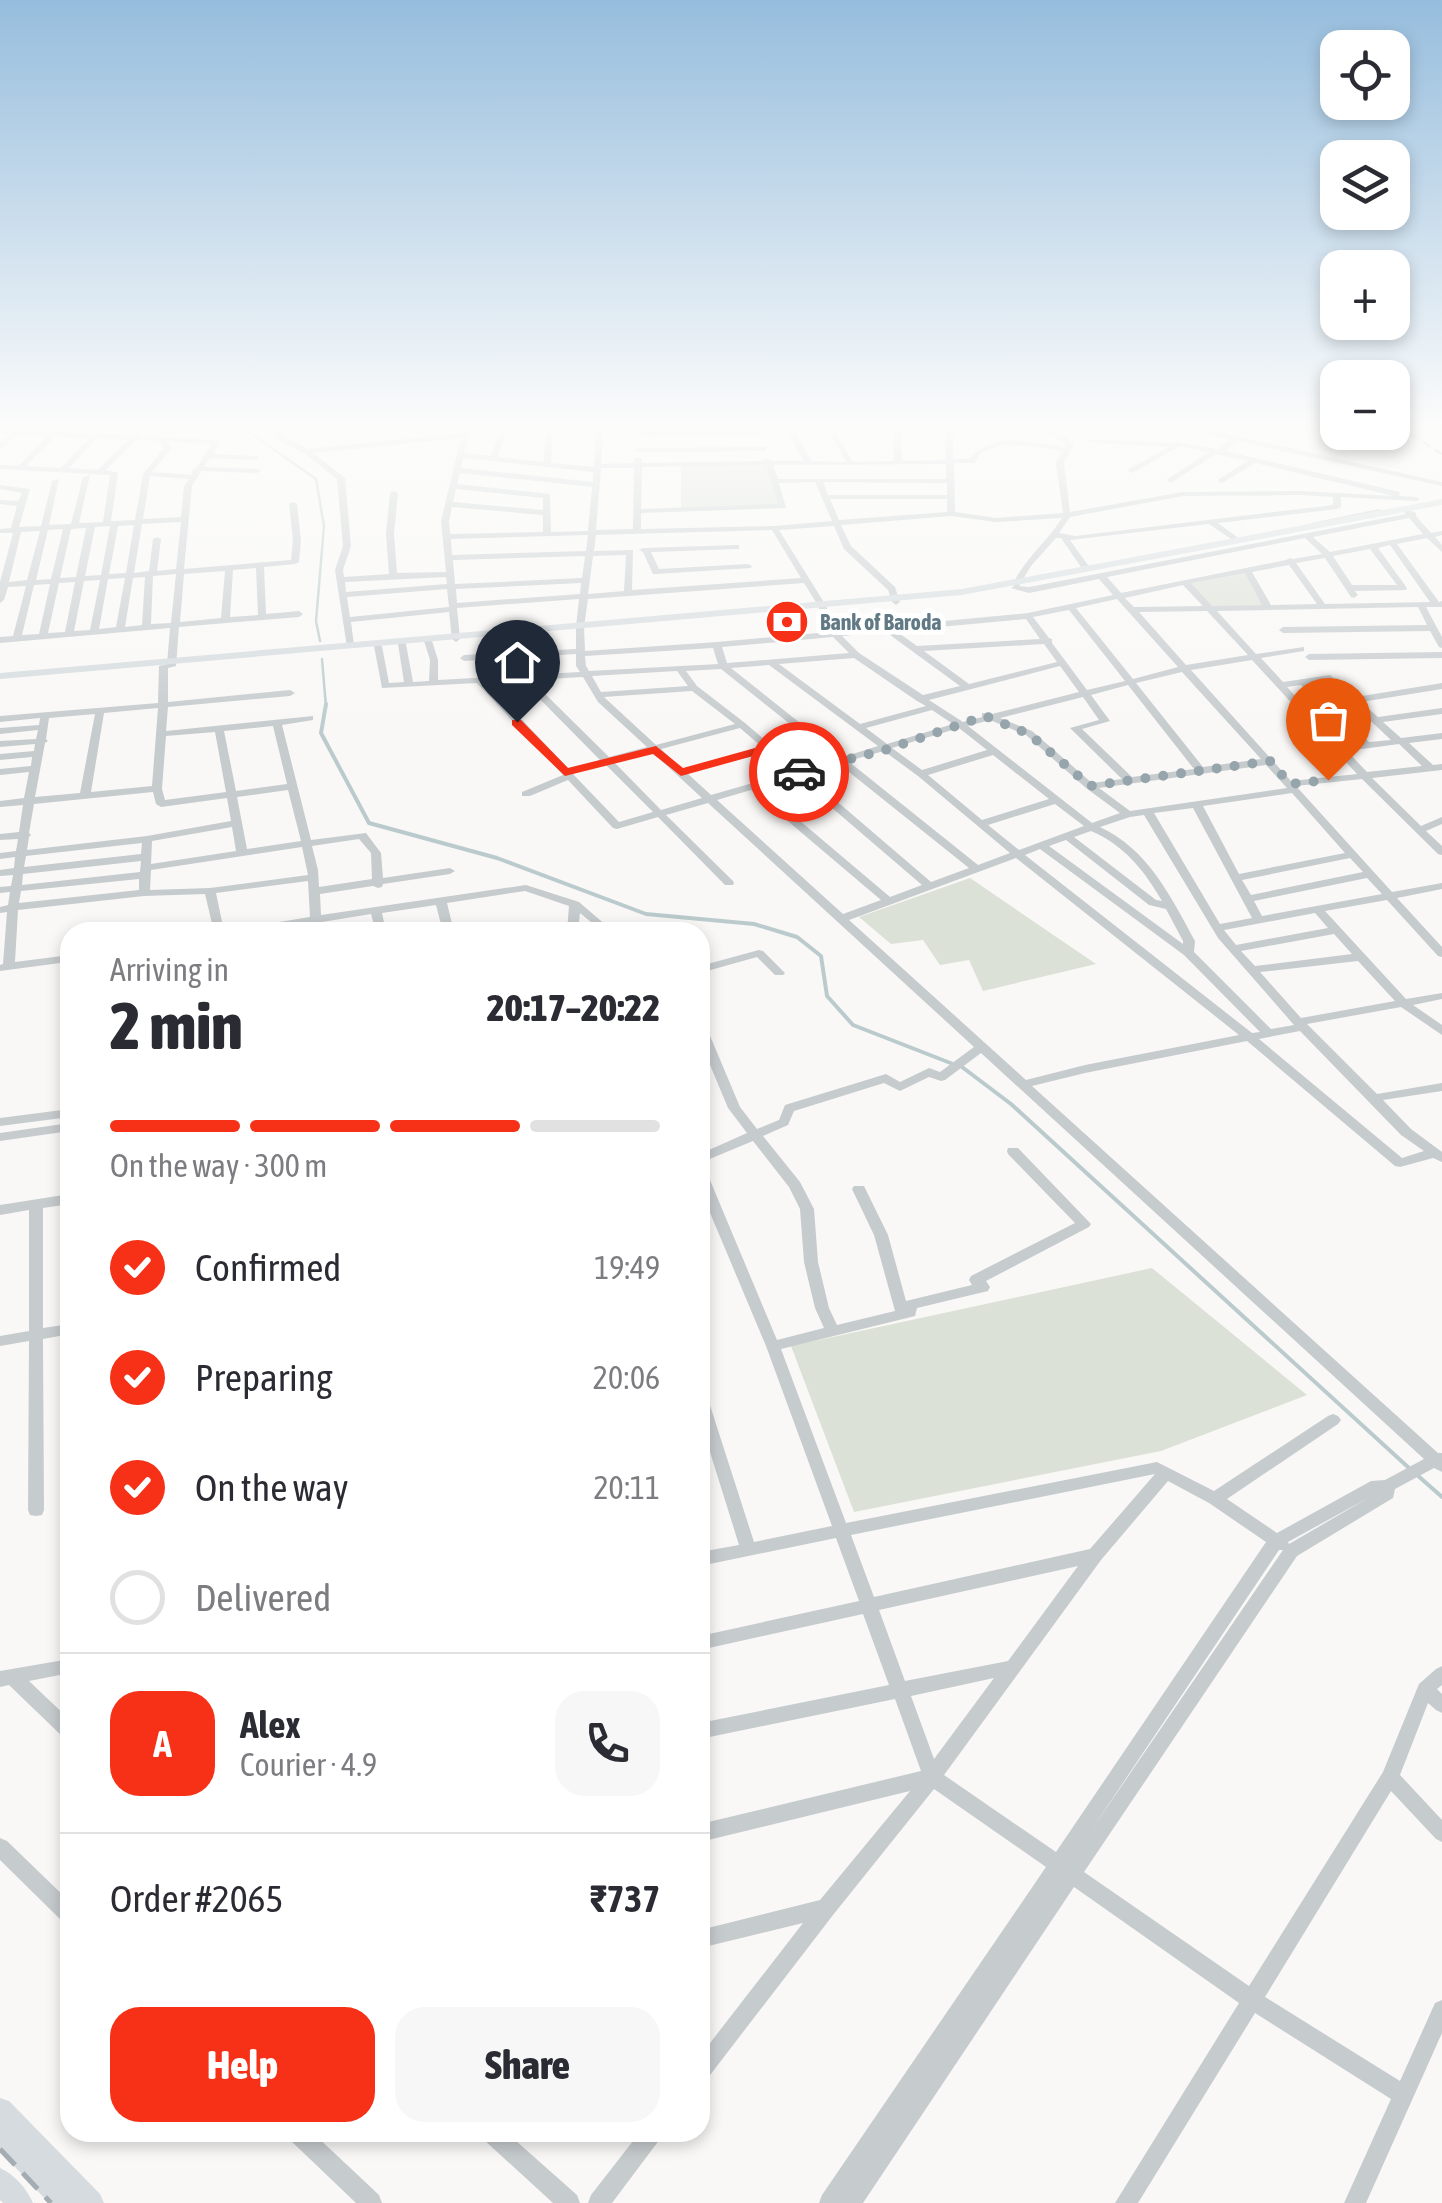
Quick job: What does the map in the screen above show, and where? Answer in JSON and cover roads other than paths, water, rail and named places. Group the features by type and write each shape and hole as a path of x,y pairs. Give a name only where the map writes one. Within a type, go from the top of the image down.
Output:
{"main road":[{"path":"318,650 895,600 1022,584 1313,528"},
{"path":"0,678 456,637"},
{"path":"0,2110 91,2203"},
{"path":"0,2134 68,2203"},
{"path":"0,2182 20,2203"}],"street":[{"path":"17,638 44,528"},
{"path":"0,532 49,528"},
{"path":"44,636 54,581 70,528"},
{"path":"69,634 90,528"},
{"path":"94,632 110,528"},
{"path":"120,630 138,528"},
{"path":"183,528 160,734 157,789 161,804 293,786"},
{"path":"2,585 295,562 296,528"},
{"path":"346,528 348,546 340,570 350,645"},
{"path":"391,528 394,576"},
{"path":"447,528 456,637"},
{"path":"546,528 546,534"},
{"path":"592,528 583,580 580,652 584,674 597,695 1440,1461"},
{"path":"446,538 774,528 834,633 856,654 961,724 1091,827 1110,834 1144,864 1189,941 1188,954"},
{"path":"839,528 847,547 892,590 895,600"},
{"path":"1022,584 1025,562 1059,536 1063,528"},
{"path":"1059,536 1147,528"},
{"path":"1218,528 1234,539"},
{"path":"1022,584 1292,528"},
{"path":"1022,584 1030,590 1350,528"},
{"path":"1424,528 1442,550"},
{"path":"0,600 16,530"},
{"path":"728,530 758,584"},
{"path":"464,658 717,645 1028,616 1290,560 1442,533"},
{"path":"1059,536 1086,568"},
{"path":"1307,536 1327,554 1360,605"},
{"path":"146,628 157,539"},
{"path":"1250,547 1317,544"},
{"path":"1393,544 1439,604"},
{"path":"447,558 736,547"},
{"path":"1349,588 1403,588 1373,547"},
{"path":"646,550 656,572"},
{"path":"628,594 630,552"},
{"path":"1290,560 1322,605"},
{"path":"629,574 748,566"},
{"path":"260,567 262,618"},
{"path":"225,621 229,568"},
{"path":"1247,570 1263,606 1305,653 1376,720 1438,770"},
{"path":"342,580 449,574"},
{"path":"1101,576 1442,954"},
{"path":"344,596 583,580"},
{"path":"348,620 807,580"},
{"path":"1185,582 1365,776 1442,852"},
{"path":"1133,610 1439,604"},
{"path":"1420,605 1442,645"},
{"path":"1071,607 1199,768"},
{"path":"0,640 299,614"},
{"path":"1028,616 1105,722 1075,728 1129,780"},
{"path":"1284,630 1433,628"},
{"path":"888,629 966,686"},
{"path":"428,641 434,660 434,684"},
{"path":"916,649 1049,641"},
{"path":"402,644 408,685"},
{"path":"717,645 722,666 977,869"},
{"path":"378,646 385,686 856,654"},
{"path":"480,681 617,826 885,750 985,716 1186,668 1254,655 1442,654"},
{"path":"769,661 920,774 1400,1163 1438,1156"},
{"path":"920,699 1062,663"},
{"path":"680,668 694,688 742,724 766,749 928,884"},
{"path":"523,677 729,883"},
{"path":"1282,685 1330,678"},
{"path":"1302,681 1367,746"},
{"path":"1357,700 1442,686"},
{"path":"597,695 694,688"},
{"path":"0,731 100,711 290,692"},
{"path":"857,728 932,707"},
{"path":"85,796 100,711"},
{"path":"1376,720 1442,712"},
{"path":"985,716 1029,734 1128,814"},
{"path":"160,734 310,718"},
{"path":"0,719 45,722"},
{"path":"45,722 20,871 6,908 5,967 60,959"},
{"path":"277,723 308,843 316,922"},
{"path":"526,794 603,761 656,750 742,724"},
{"path":"220,728 242,852"},
{"path":"1340,749 1442,736"},
{"path":"0,744 43,741"},
{"path":"681,772 766,749"},
{"path":"920,774 995,751"},
{"path":"0,757 39,754"},
{"path":"1090,786 1270,761"},
{"path":"0,772 36,769"},
{"path":"844,918 928,884 1128,814 1365,776 1438,770"},
{"path":"752,785 887,900"},
{"path":"0,804 157,789"},
{"path":"980,824 1057,800"},
{"path":"1196,803 1259,921"},
{"path":"1147,812 1217,928 1234,949 1300,1024 1406,1132 1438,1156"},
{"path":"1420,830 1442,820"},
{"path":"0,856 238,824"},
{"path":"0,837 26,835"},
{"path":"0,890 362,835 376,852 378,884"},
{"path":"1067,836 1153,903 1170,906"},
{"path":"144,894 147,839"},
{"path":"1041,845 1188,954 1269,1034"},
{"path":"1236,878 1353,854"},
{"path":"0,873 145,867"},
{"path":"315,891 450,871"},
{"path":"1247,899 1370,874"},
{"path":"6,908 210,891 314,877"},
{"path":"1217,928 1442,886"},
{"path":"331,922 376,910 526,888 574,904 596,922"},
{"path":"210,891 217,922"},
{"path":"441,901 446,922"},
{"path":"573,922 574,904"},
{"path":"376,910 379,922"},
{"path":"1319,910 1404,1004 1442,1031"},
{"path":"1234,949 1336,930"},
{"path":"710,967 759,953 779,973"},
{"path":"1252,970 1359,957"},
{"path":"1024,1084 1085,1068 1269,1034 1300,1024 1442,996"},
{"path":"710,1154 784,1122 789,1108 840,1089 886,1078 900,1086 928,1072 941,1077 981,1047"},
{"path":"710,1050 734,1108 794,1185 807,1209 811,1262 822,1308 834,1331"},
{"path":"1374,1098 1440,1089"},
{"path":"0,1122 60,1115"},
{"path":"0,1138 60,1129"},
{"path":"772,1346 903,1314 910,1312 909,1305 982,1287 976,1280 1084,1224 1013,1150"},
{"path":"859,1190 881,1234 903,1314"},
{"path":"710,1197 772,1346 932,1777 1252,2000 1404,2095"},
{"path":"0,1210 60,1200"},
{"path":"36,1204 36,1510"},
{"path":"0,1340 60,1331"},
{"path":"1215,1499 1334,1420"},
{"path":"710,1428 748,1549"},
{"path":"850,2203 1066,1869 1283,1546 1387,1494 1387,1486 1411,1470 1440,1461"},
{"path":"710,1557 1157,1468 1215,1499 1283,1546"},
{"path":"710,2059 932,1777 1095,1555 1166,1473"},
{"path":"710,1641 1095,1555"},
{"path":"710,1730 1014,1667"},
{"path":"6,1678 60,1668"},
{"path":"1126,2203 1390,1777 1425,1689 1442,1674"},
{"path":"6,1678 60,1724"},
{"path":"1425,1689 1442,1706"},
{"path":"710,1831 932,1777"},
{"path":"1390,1777 1442,1833"},
{"path":"0,1847 60,1905"},
{"path":"830,2203 1066,1869"},
{"path":"710,1937 826,1908"},
{"path":"1356,2203 1442,2010"},
{"path":"307,2142 371,2203"},
{"path":"501,2142 568,2203"},
{"path":"599,2203 646,2142"}],"waterway":[{"path":"320,641 316,621 324,528"},
{"path":"322,659 326,705"},
{"path":"326,705 321,733 369,823 497,858 646,914 754,924 797,937 821,956 827,996 853,1025 953,1064"},
{"path":"962,1067 1011,1104 1409,1468"},
{"path":"1416,1474 1442,1497"}],"railway":[{"path":"0,2149 51,2203"}],"place":[{"name":"Bank of Baroda","path":"787,622"}]}
